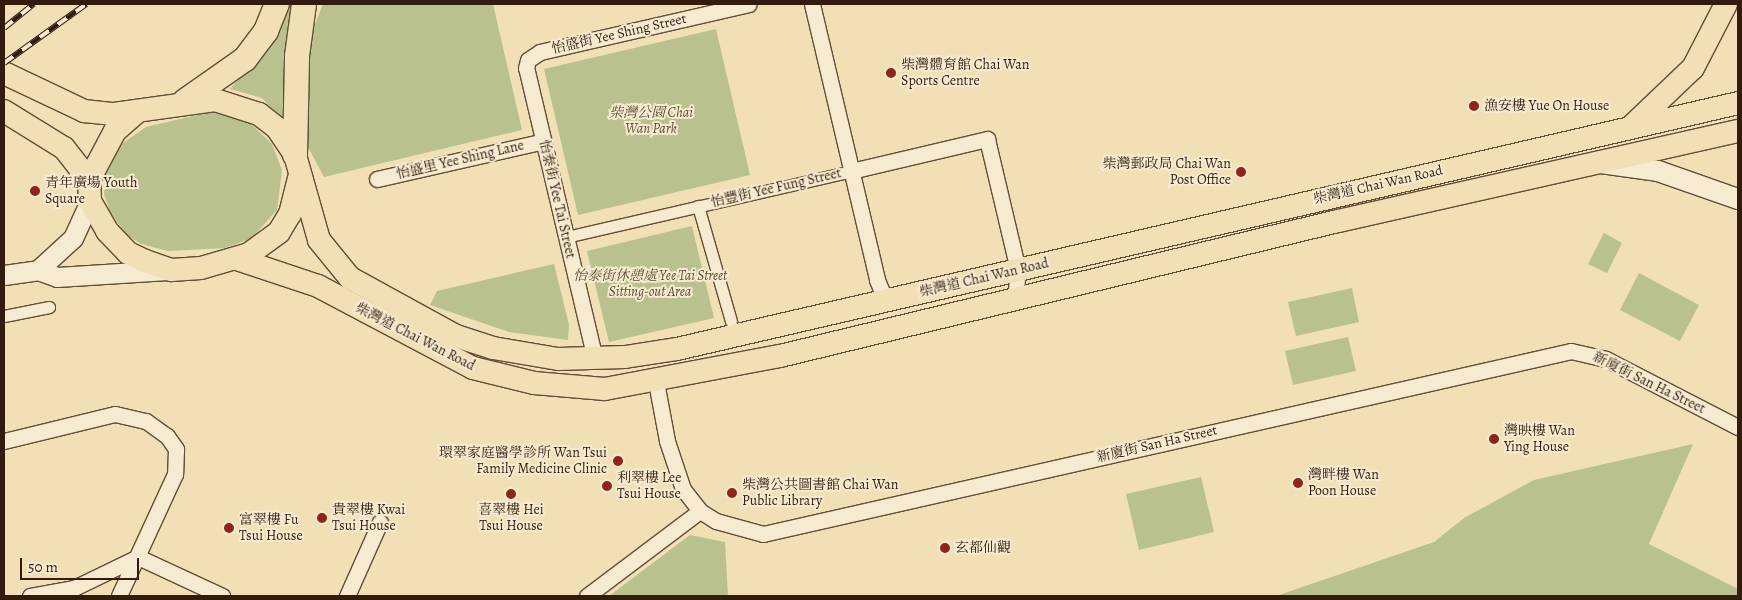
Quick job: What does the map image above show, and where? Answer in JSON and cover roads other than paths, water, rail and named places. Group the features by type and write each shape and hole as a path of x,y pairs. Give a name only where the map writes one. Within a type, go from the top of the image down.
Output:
{"highway":[{"path":"185,102 245,60 266,31 277,4"},
{"path":"295,155 297,56 304,4"}],"main road":[{"path":"1627,130 1680,84 1707,49 1730,14"},
{"name":"柴灣道 Chai Wan Road","path":"4,73 84,111 137,112 185,102 215,100 243,106 277,128 295,155 299,178 313,226 329,255 350,278 376,296 440,328 493,348 549,358 594,359 650,354 1738,103"},
{"path":"4,111 64,148 120,246 171,270"},
{"name":"柴灣道 Chai Wan Road","path":"90,191 115,131 137,112"},
{"name":"柴灣道 Chai Wan Road","path":"237,260 318,286 485,372 580,389 656,382 892,329 1738,131"},
{"name":"柴灣道 Chai Wan Road","path":"1595,163 1658,171 1738,199"},
{"name":"柴灣道 Chai Wan Road","path":"171,270 237,260 270,242 279,232 290,214 299,178"},
{"path":"886,301 892,329"},
{"path":"650,354 656,382"}],"street":[{"name":"怡盛街 Yee Shing Street","path":"526,68 528,60 540,52 749,4"},
{"path":"812,4 851,170 886,301"},
{"name":"怡泰街 Yee Tai Street","path":"526,68 594,359"},
{"name":"怡豐街 Yee Fung Street","path":"566,237 987,139 1018,270"},
{"name":"怡盛里 Yee Shing Lane","path":"377,179 544,141"},
{"path":"38,270 74,238 90,191"},
{"path":"698,206 731,321"},
{"path":"4,276 38,270 57,277 171,270"},
{"path":"1015,300 1018,270"},
{"path":"4,316 49,307"},
{"name":"新廈街 San Ha Street","path":"656,382 672,464 682,489 700,510 737,530 776,533 1571,351 1606,359 1738,427"},
{"path":"4,441 102,414 133,415 168,436 176,449 175,474 119,596"},
{"path":"587,596 700,510"},
{"path":"347,596 380,522"},
{"path":"30,596 74,588 138,557"},
{"path":"138,557 222,596"}],"railway":[{"path":"4,28 34,4"},
{"path":"4,63 86,4"}],"place":[{"name":"柴灣體育館 Chai Wan Sports Centre","path":"891,73"},
{"name":"漁安樓 Yue On House","path":"1474,106"},
{"name":"柴灣郵政局 Chai Wan Post Office","path":"1241,172"},
{"name":"青年廣場 Youth Square","path":"35,191"},
{"name":"灣映樓 Wan Ying House","path":"1494,439"},
{"name":"環翠家庭醫學診所 Wan Tsui Family Medicine Clinic","path":"618,461"},
{"name":"灣畔樓 Wan Poon House","path":"1298,483"},
{"name":"利翠樓 Lee Tsui House","path":"607,486"},
{"name":"柴灣公共圖書館 Chai Wan Public Library","path":"732,493"},
{"name":"喜翠樓 Hei Tsui House","path":"511,494"},
{"name":"貴翠樓 Kwai Tsui House","path":"322,518"},
{"name":"富翠樓 Fu Tsui House","path":"229,528"},
{"name":"玄都仙觀","path":"945,548"}],"park label":[{"name":"柴灣公園 Chai Wan Park","path":"651,122"},
{"name":"怡泰街休憩處 Yee Tai Street Sitting-out Area","path":"650,284"}]}
